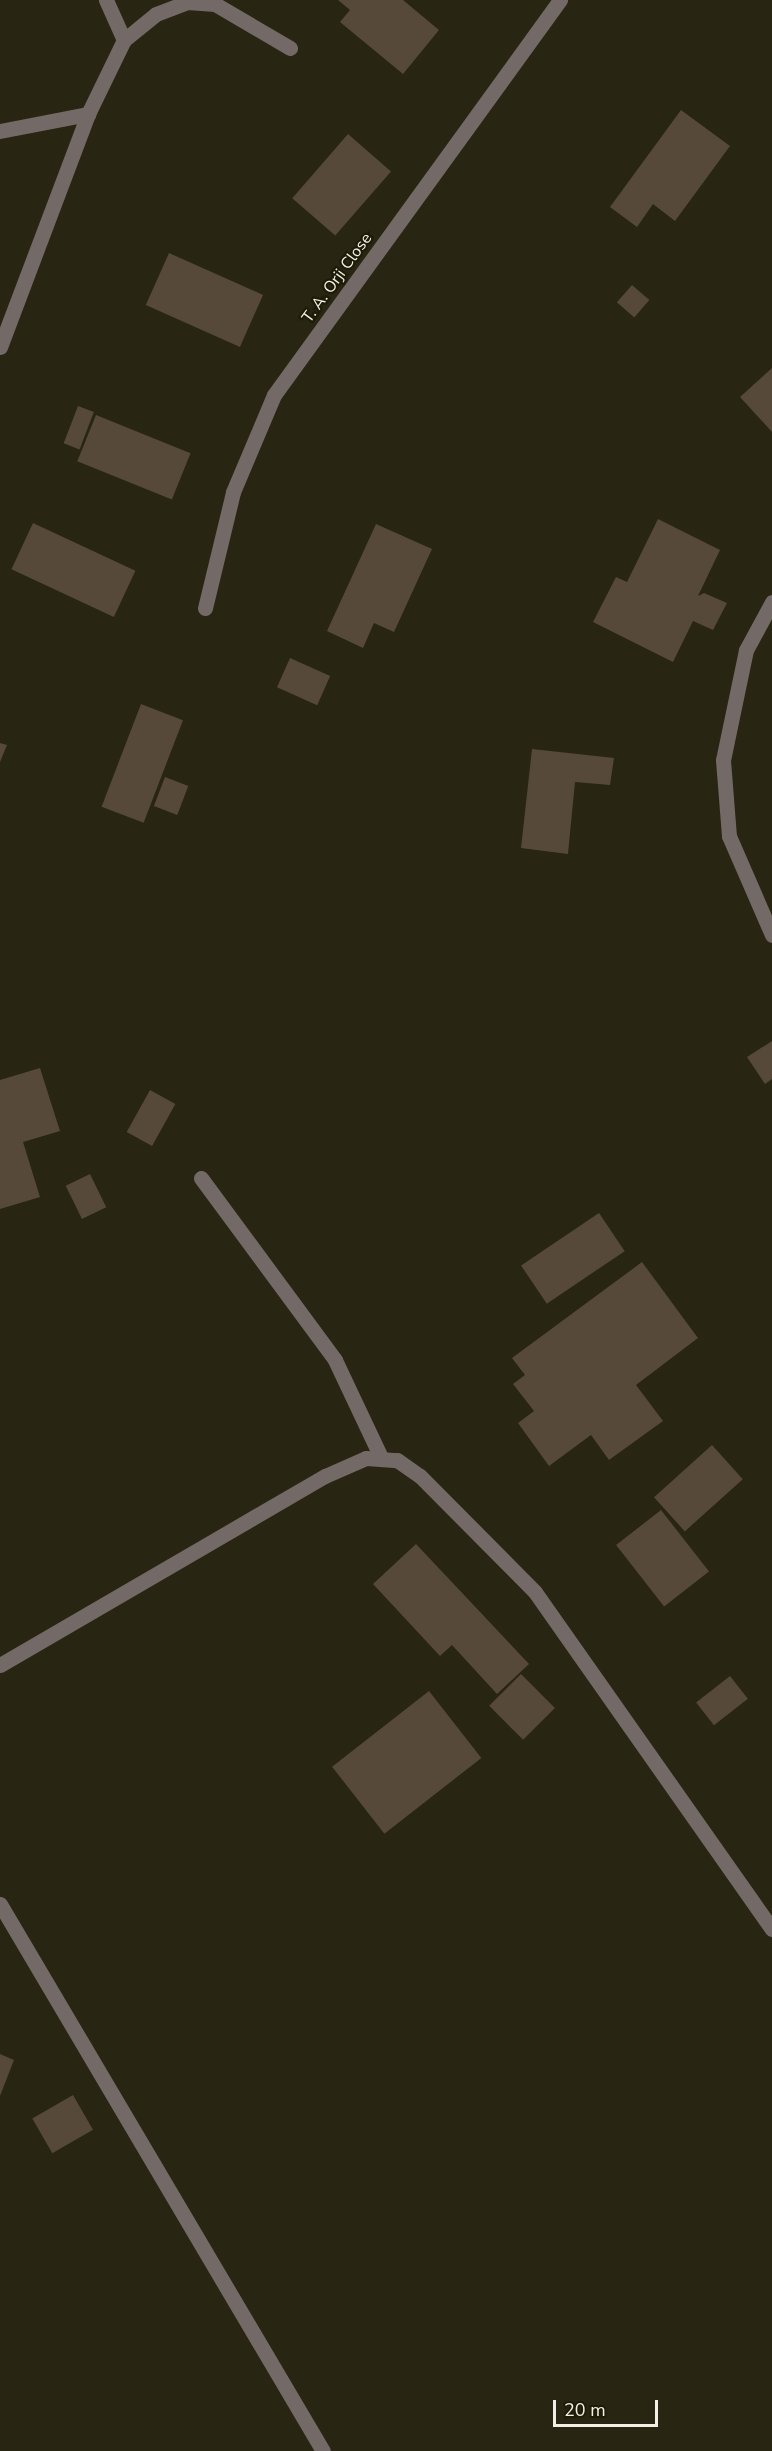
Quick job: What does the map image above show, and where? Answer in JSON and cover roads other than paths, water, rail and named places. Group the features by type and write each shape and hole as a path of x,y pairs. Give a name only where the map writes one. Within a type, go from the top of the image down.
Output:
{"street":[{"path":"106,0 124,40"},
{"name":"T. A. Orji Close","path":"205,608 233,492 274,395 560,0"},
{"path":"0,347 88,114 124,40 156,14 187,2 215,4 290,48"},
{"path":"0,131 88,114"},
{"path":"772,602 746,650 723,760 729,836 772,935"},
{"path":"201,1178 335,1360 380,1455 420,1476 536,1592 772,1929"},
{"path":"0,1665 325,1476 380,1455"},
{"path":"0,1904 323,2451"}]}
